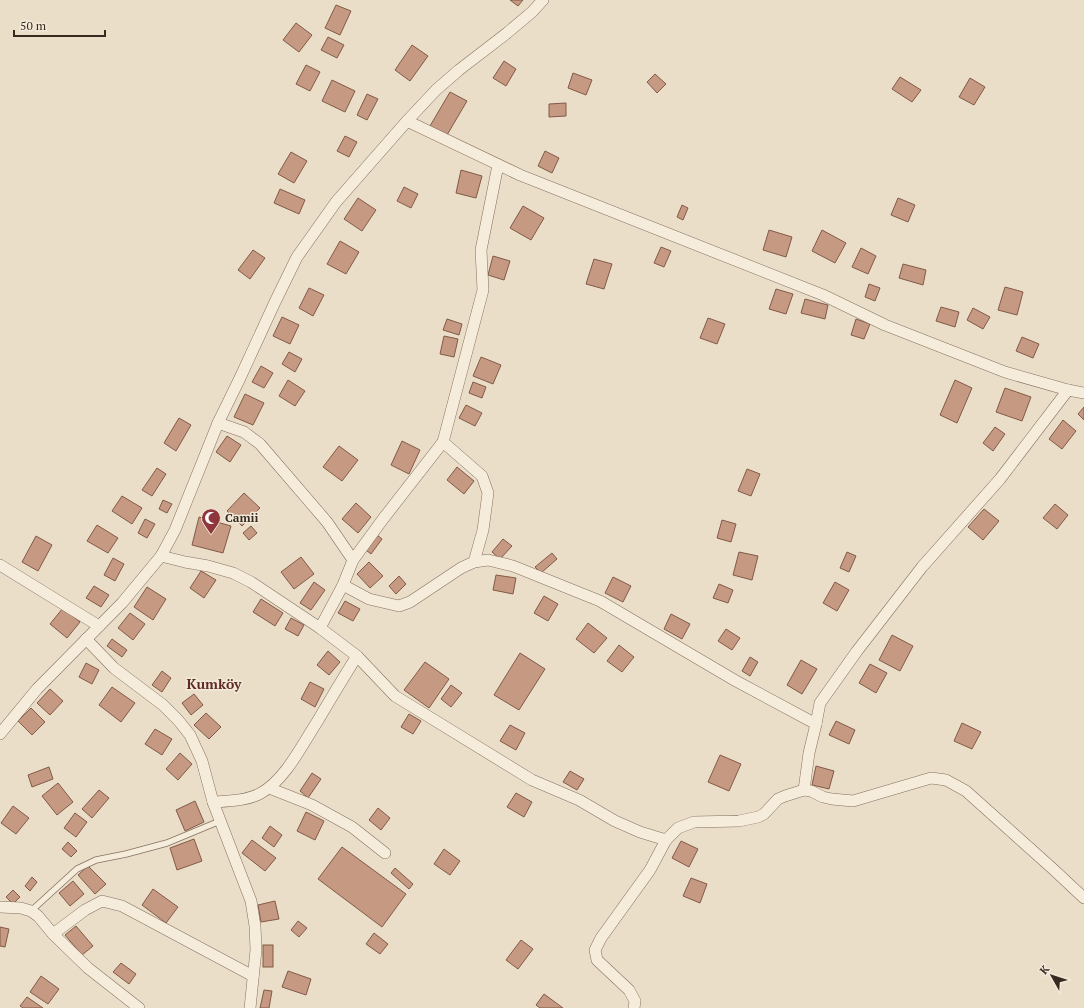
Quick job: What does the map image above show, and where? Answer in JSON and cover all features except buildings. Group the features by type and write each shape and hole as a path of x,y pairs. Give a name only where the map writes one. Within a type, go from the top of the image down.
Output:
{"street":[{"path":"0,734 37,689 122,603 161,556 175,530 218,423 297,257 336,202 436,90 532,12 543,0"},
{"path":"407,122 520,176 823,295 885,325 1005,372 1068,390 1084,393"},
{"path":"320,628 343,585 354,560 383,519 442,442 483,290 481,250 498,165"},
{"path":"804,790 809,753 820,703 857,651 922,566 1000,478 1068,390"},
{"path":"218,423 244,432 260,444 327,522 354,560"},
{"path":"442,442 482,476 488,493 483,530 474,562"},
{"path":"161,556 233,573 252,582 320,628 357,656 395,696 532,780 579,800 615,821 640,832 666,840"},
{"path":"343,585 369,600 399,606 410,602 461,568 474,562 488,560 513,566 600,601 736,681 816,724"},
{"path":"0,565 99,626"},
{"path":"86,639 114,668 163,705 190,735 202,761 213,802 251,901 255,926 256,950 250,1008"},
{"path":"213,802 240,800 259,794 279,779 357,656"},
{"path":"634,1008 635,1001 629,990 597,960 595,950 601,938 650,870 666,840 678,828 694,822 739,821 758,817 764,814 778,800 785,796 804,790 811,791 823,797 853,801 931,778 946,780 966,791 1084,898"},
{"path":"269,788 312,805 352,827 385,853"},
{"path":"53,934 85,910 102,901 122,906 253,976"},
{"path":"0,907 21,908 31,911 38,916 53,934 88,968 139,1008"}],"lane":[{"path":"31,911 77,869 96,860 167,843 220,821"}],"place":[{"name":"Camii","path":"211,535"}],"district":[{"name":"Kumköy","path":"214,684"}]}
